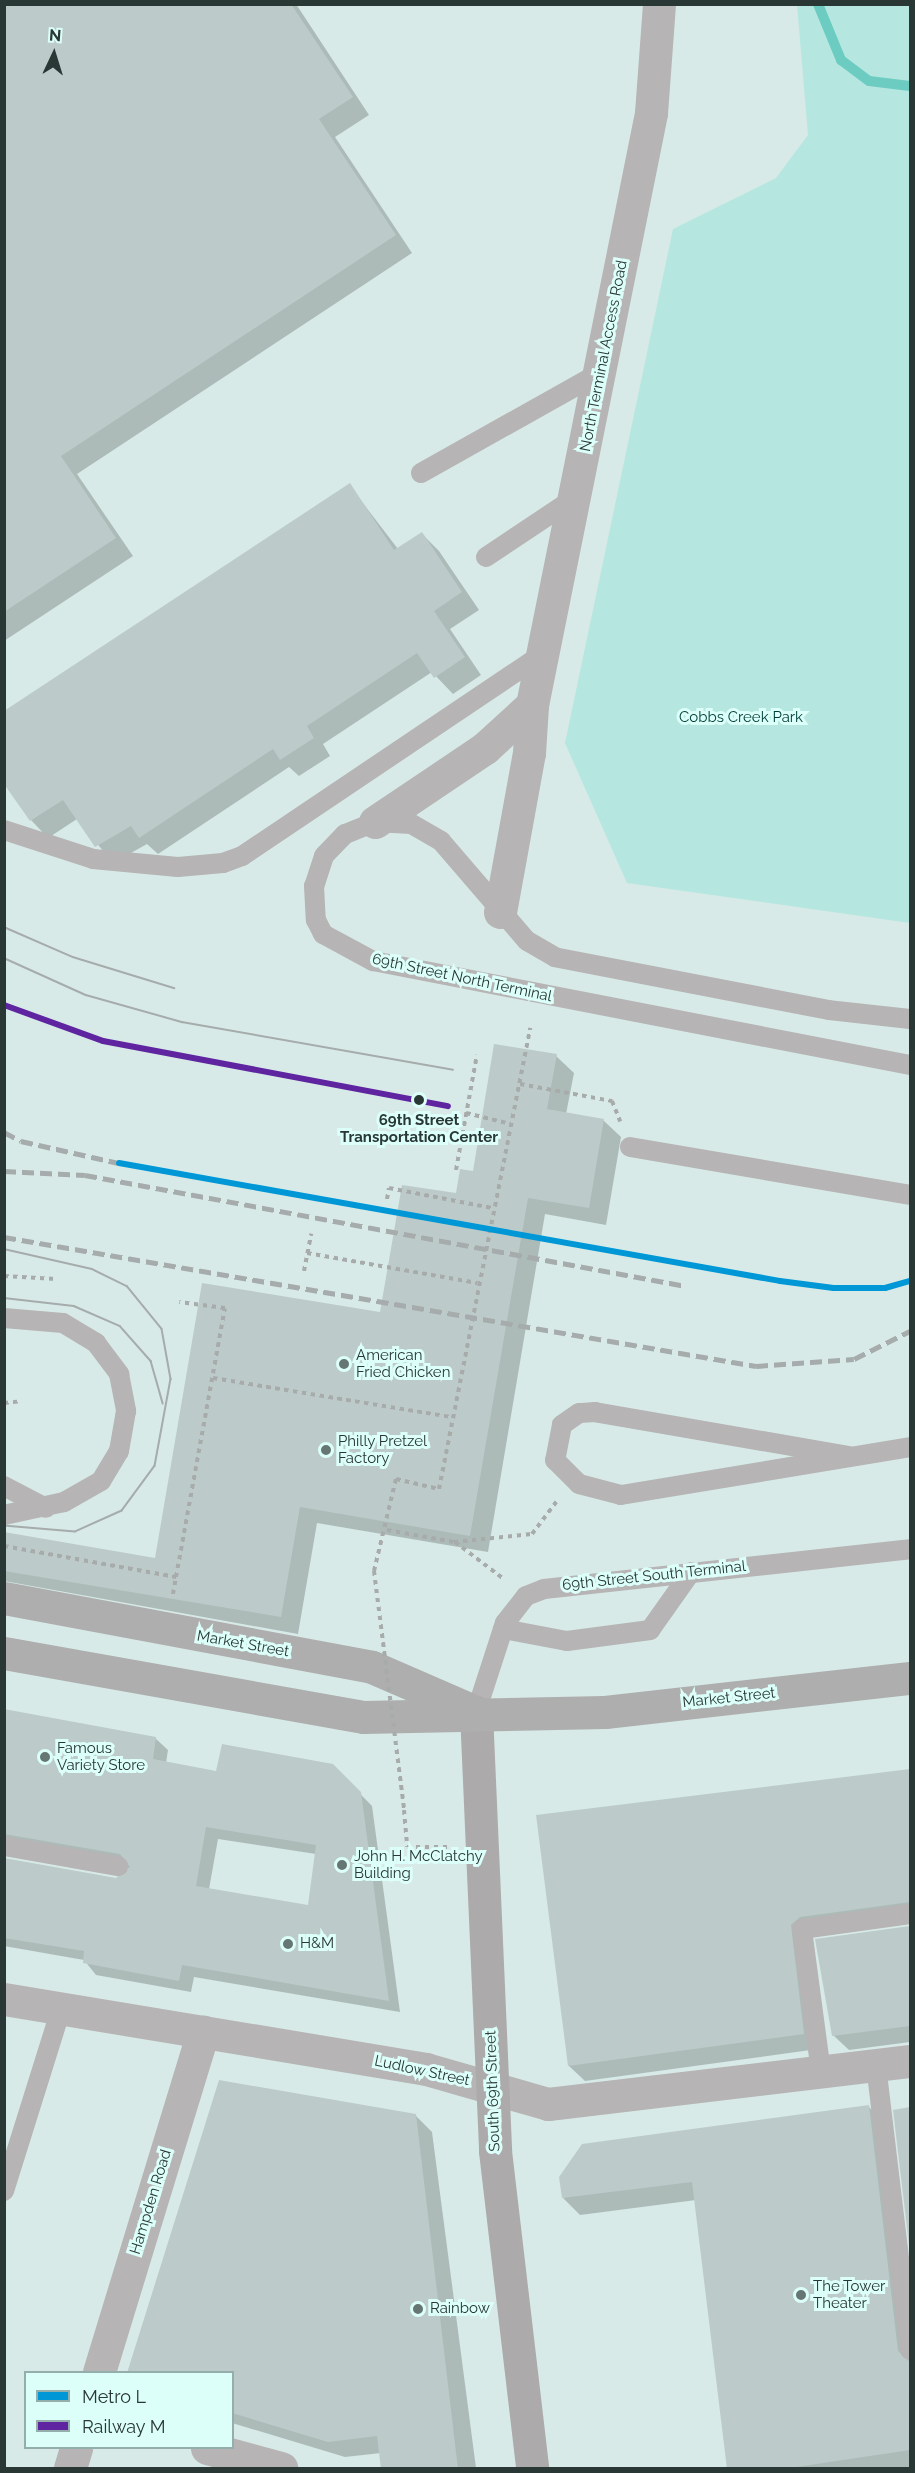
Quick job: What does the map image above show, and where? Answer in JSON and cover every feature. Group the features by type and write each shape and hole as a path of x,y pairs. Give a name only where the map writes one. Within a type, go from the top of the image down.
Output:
{"main road":[{"name":"Market Street","path":"4,1598 372,1668 476,1712"},
{"name":"Market Street","path":"4,1653 363,1717 476,1712 605,1712 910,1678"},
{"name":"South 69th Street","path":"476,1712 492,2088 532,2469"}],"street":[{"name":"North Terminal Access Road","path":"500,912 530,753 532,705 576,497 651,113 659,4"},
{"path":"375,822 485,748 532,705"},
{"name":"Ludlow Street","path":"4,1999 426,2069 548,2104 910,2061"},
{"name":"Hampden Road","path":"100,2371 203,2032"},
{"path":"70,2469 76,2449"},
{"path":"208,2455 281,2469"}],"lane":[{"path":"422,473 601,372"},
{"path":"486,557 576,497"},
{"path":"4,830 93,858 178,867 223,863 242,856 543,654"},
{"path":"375,822 411,824 441,841 500,912 542,951 585,965 829,1010 910,1019"},
{"name":"69th Street North Terminal","path":"375,822 332,844 314,886 316,920 323,934 353,954 393,966 910,1065"},
{"path":"630,1147 910,1195"},
{"path":"4,1318 42,1318 81,1331 110,1358 124,1393 124,1431 111,1469 88,1491 46,1508 4,1515"},
{"path":"849,1456 587,1413 562,1425 556,1439 555,1460 573,1480 599,1493 621,1495 910,1447"},
{"path":"4,1486 46,1508"},
{"name":"69th Street South Terminal","path":"526,1596 565,1585 910,1549"},
{"path":"503,1629 567,1641 650,1630 691,1572"},
{"path":"476,1712 503,1629 526,1596"},
{"path":"4,1846 118,1866"},
{"path":"821,2072 802,1929 910,1914"},
{"path":"4,2191 61,2009"},
{"path":"876,2065 910,2350"}],"path":[{"path":"407,1847 374,1572 387,1530 396,1479 439,1489 492,1208 530,1028"},
{"path":"456,1170 477,1055"},
{"path":"520,1084 612,1101 630,1147"},
{"path":"466,1113 511,1124"},
{"path":"387,1199 389,1188 492,1208"},
{"path":"304,1271 311,1234"},
{"path":"307,1252 477,1284"},
{"path":"4,1276 56,1279"},
{"path":"4,1546 176,1577 225,1308 178,1302"},
{"path":"213,1378 452,1417"},
{"path":"4,1403 22,1401"},
{"path":"387,1530 454,1542 532,1534 573,1480"},
{"path":"454,1542 526,1596"}],"green space":[{"name":"Cobbs Creek Park","path":"797,5 910,5 910,923 627,883 565,743 673,229 776,178 808,135"}],"building":[{"path":"4,4 291,4 353,97 319,119 396,235 61,456 116,538 4,612"},
{"path":"350,483 394,550 422,532 462,592 434,611 465,657 434,678 417,653 307,726 314,738 280,760 273,749 139,838 131,826 95,847 63,800 30,821 4,784 4,711"},
{"name":"69th Street Transportation Center","path":"494,1044 557,1054 547,1109 604,1119 589,1208 528,1198 470,1536 300,1507 281,1617 4,1571 4,1532 155,1558 202,1283 380,1312 402,1185 456,1193 460,1169 473,1171"},
{"path":"4,1709 156,1737 153,1759 216,1771 222,1744 333,1764 361,1792 389,2001 182,1965 179,1981 83,1963 84,1951 4,1938 4,1858 116,1878 130,1867 120,1854 4,1834","holes":["206,1827 316,1845 308,1905 196,1886"]},
{"path":"910,1769 910,1902 800,1917 791,1925 804,2034 568,2066 536,1815"},
{"path":"910,1926 910,2026 832,2036 815,1939"},
{"path":"219,2080 416,2114 458,2469 381,2469 377,2436 328,2442 234,2414 234,2371 128,2371"},
{"name":"The Tower Theater","path":"869,2105 898,2351 910,2362 910,2450 783,2469 727,2469 692,2182 562,2198 559,2177 582,2144"},
{"path":"910,2107 910,2253 893,2110"}],"waterway":[{"path":"818,4 841,60 869,81 910,86"}],"tram line":[{"path":"4,927 73,957 174,988"},
{"path":"4,958 86,995 182,1022 453,1070"},
{"path":"4,1249 92,1269 127,1286 162,1329 171,1379 155,1466 122,1511 75,1532 4,1526"},
{"path":"4,1298 74,1306 120,1326 151,1361 163,1403"}],"railway":[{"path":"4,1132 21,1141 119,1163"},
{"path":"4,1171 85,1175 686,1286"},
{"path":"4,1237 756,1366 854,1359 910,1331"}],"metro line":[{"name":"L","path":"119,1163 780,1281 834,1288 885,1288 910,1281"}],"rail line":[{"name":"M","path":"4,1005 103,1041 448,1106"}],"place":[{"name":"69th Street Transportation Center","path":"419,1100"},
{"name":"American Fried Chicken","path":"344,1364"},
{"name":"Philly Pretzel Factory","path":"326,1450"},
{"name":"Famous Variety Store","path":"45,1757"},
{"name":"John H. McClatchy Building","path":"342,1865"},
{"name":"H&M","path":"288,1944"},
{"name":"The Tower Theater","path":"801,2295"},
{"name":"Rainbow","path":"418,2309"}]}
